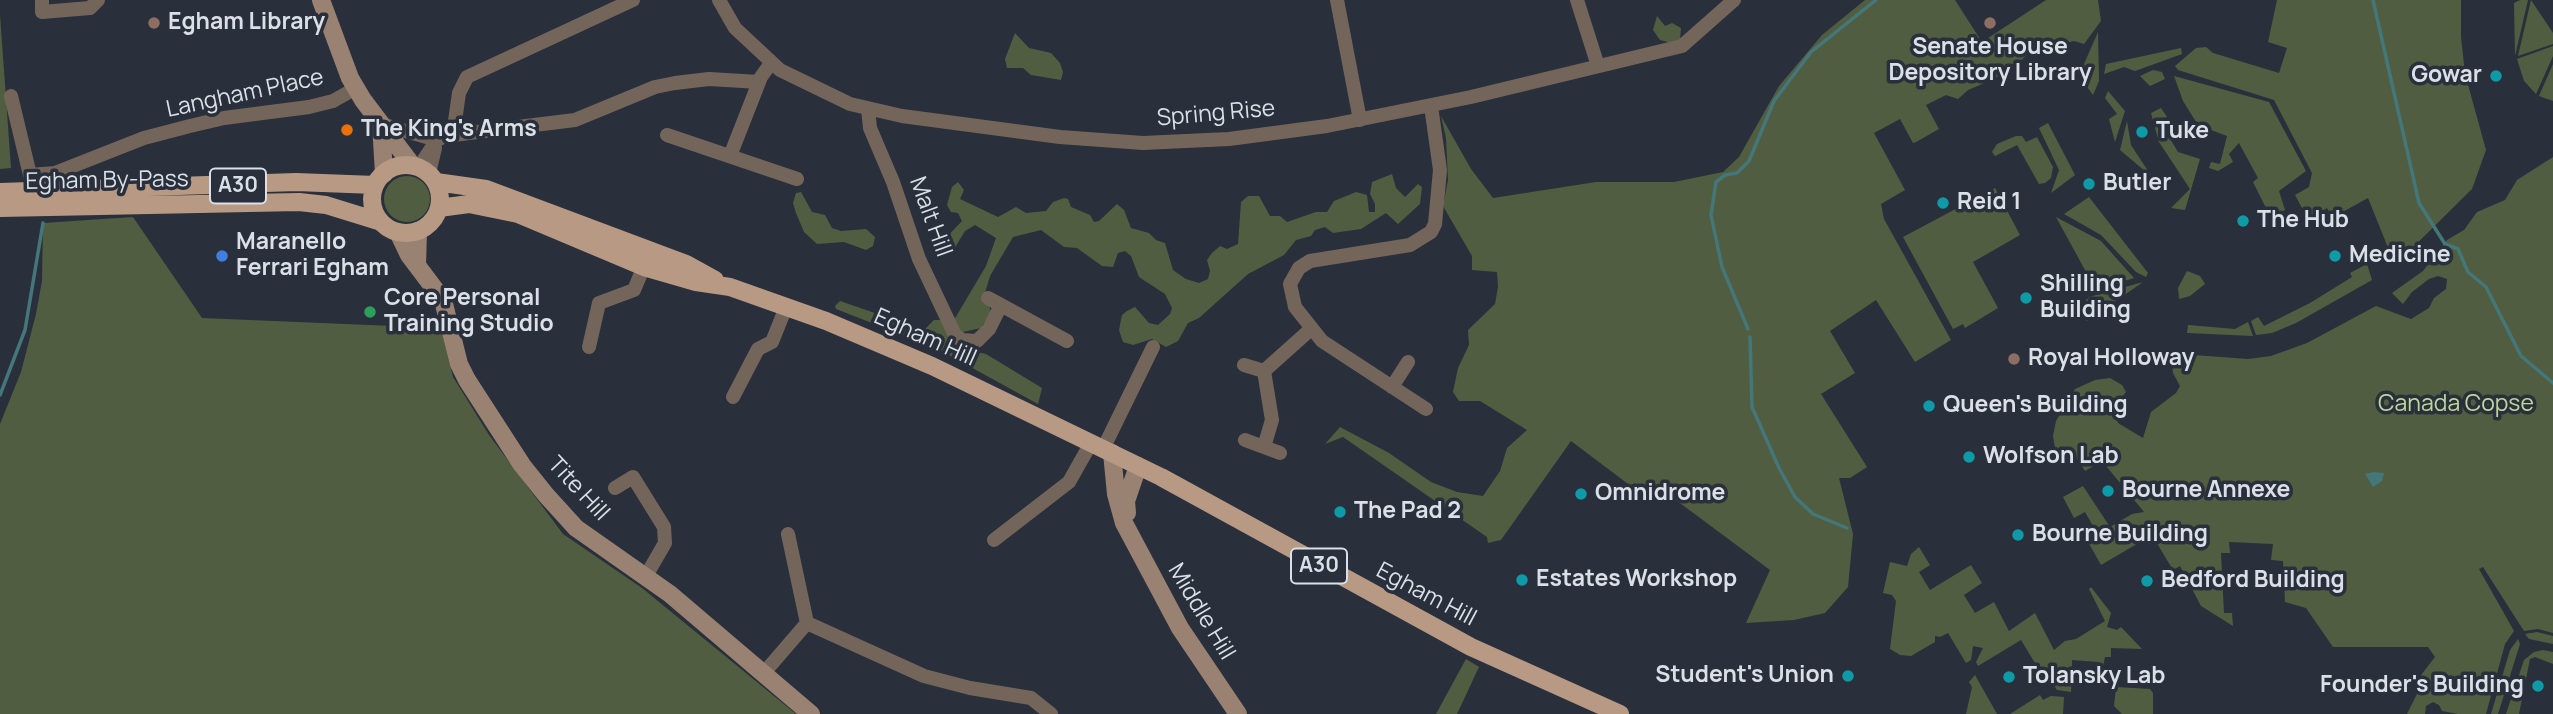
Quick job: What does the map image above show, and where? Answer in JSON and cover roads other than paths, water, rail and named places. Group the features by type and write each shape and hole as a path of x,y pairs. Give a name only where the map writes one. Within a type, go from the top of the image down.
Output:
{"main road":[{"path":"395,167 424,172 439,208 431,222 418,231 398,232 381,222 373,206 379,179 395,167"},
{"name":"Egham Hill","path":"424,172 486,189 647,259"},
{"name":"Egham By-Pass","path":"0,192 379,179"},
{"name":"Egham By-Pass","path":"0,208 299,202 326,205 381,222"},
{"name":"Egham Hill","path":"439,208 469,204 508,211 647,259 686,264 722,285 786,307 932,366 1138,466 1460,641 1620,714"}],"street":[{"path":"41,0 42,12 82,10 90,8 98,0"},
{"path":"321,0 340,55 356,88 380,124 424,172 436,143"},
{"path":"458,134 459,93 467,77 633,0"},
{"name":"Spring Rise","path":"719,0 735,28 771,63 829,95 868,109 1060,137 1143,143 1229,139 1360,120 1431,106 1682,46 1734,0"},
{"path":"1337,0 1360,120"},
{"path":"1577,0 1598,66"},
{"path":"730,156 759,82 771,63"},
{"path":"380,124 436,143 458,134 575,120 655,87 675,83 709,79 759,82"},
{"name":"Langham Place","path":"11,96 30,175 104,163 144,138 224,118 298,110 333,101 356,88"},
{"path":"1426,409 1333,350 1311,329 1295,307 1290,284 1298,268 1317,259 1410,245 1426,236 1435,224 1440,170 1431,106"},
{"name":"Malt Hill","path":"868,109 872,135 893,182 919,259 958,338 977,341 984,336 994,301 1067,341"},
{"path":"379,179 380,124"},
{"path":"667,135 797,179"},
{"path":"417,265 418,231"},
{"name":"Tite Hill","path":"398,232 417,265 443,300 459,364 467,380 522,464 576,528 646,576 811,714"},
{"path":"589,348 599,303 635,290 647,259"},
{"path":"733,397 758,349 772,342 786,307"},
{"path":"1264,371 1311,329"},
{"path":"994,540 1069,482 1102,448 1153,347"},
{"path":"1392,387 1408,362"},
{"path":"1244,365 1264,371"},
{"path":"1264,371 1272,420 1264,447"},
{"path":"1245,439 1279,453"},
{"name":"Middle Hill","path":"1102,448 1119,510 1151,578 1180,628 1238,714"},
{"name":"Middle Hill","path":"1130,530 1126,501 1138,466"},
{"path":"615,488 630,473 664,527 665,543 646,576"},
{"path":"789,534 807,623"},
{"path":"763,674 807,623"},
{"path":"807,623 924,676 970,688 1031,698 1051,714"}],"waterway":[{"path":"1748,329 1722,267 1711,215 1716,182 1725,175 1737,173 1749,161 1774,101 1811,52 1876,0"},
{"path":"2373,0 2419,203 2445,244 2458,249 2468,272 2486,287 2521,356 2553,383"},
{"path":"0,395 25,330 43,223"},
{"path":"1750,337 1752,407 1779,468 1795,497 1813,514 1847,528"}],"place":[{"name":"Egham Library","path":"154,23"},
{"name":"Senate House Depository Library","path":"1990,23"},
{"name":"Gowar","path":"2496,76"},
{"name":"The King's Arms","path":"347,130"},
{"name":"Tuke","path":"2142,132"},
{"name":"Butler","path":"2089,184"},
{"name":"Reid 1","path":"1943,203"},
{"name":"The Hub","path":"2243,221"},
{"name":"Maranello Ferrari Egham","path":"222,256"},
{"name":"Medicine","path":"2335,256"},
{"name":"Shilling Building","path":"2026,298"},
{"name":"Core Personal Training Studio","path":"370,312"},
{"name":"Royal Holloway","path":"2014,359"},
{"name":"Queen's Building","path":"1929,406"},
{"name":"Wolfson Lab","path":"1969,457"},
{"name":"Bourne Annexe","path":"2108,491"},
{"name":"Omnidrome","path":"1581,494"},
{"name":"The Pad 2","path":"1340,512"},
{"name":"Bourne Building","path":"2018,535"},
{"name":"Estates Workshop","path":"1522,580"},
{"name":"Bedford Building","path":"2147,581"},
{"name":"Student's Union","path":"1848,676"},
{"name":"Tolansky Lab","path":"2009,677"},
{"name":"Founder's Building","path":"2538,686"}],"park label":[{"name":"Canada Copse","path":"2456,405"}]}
